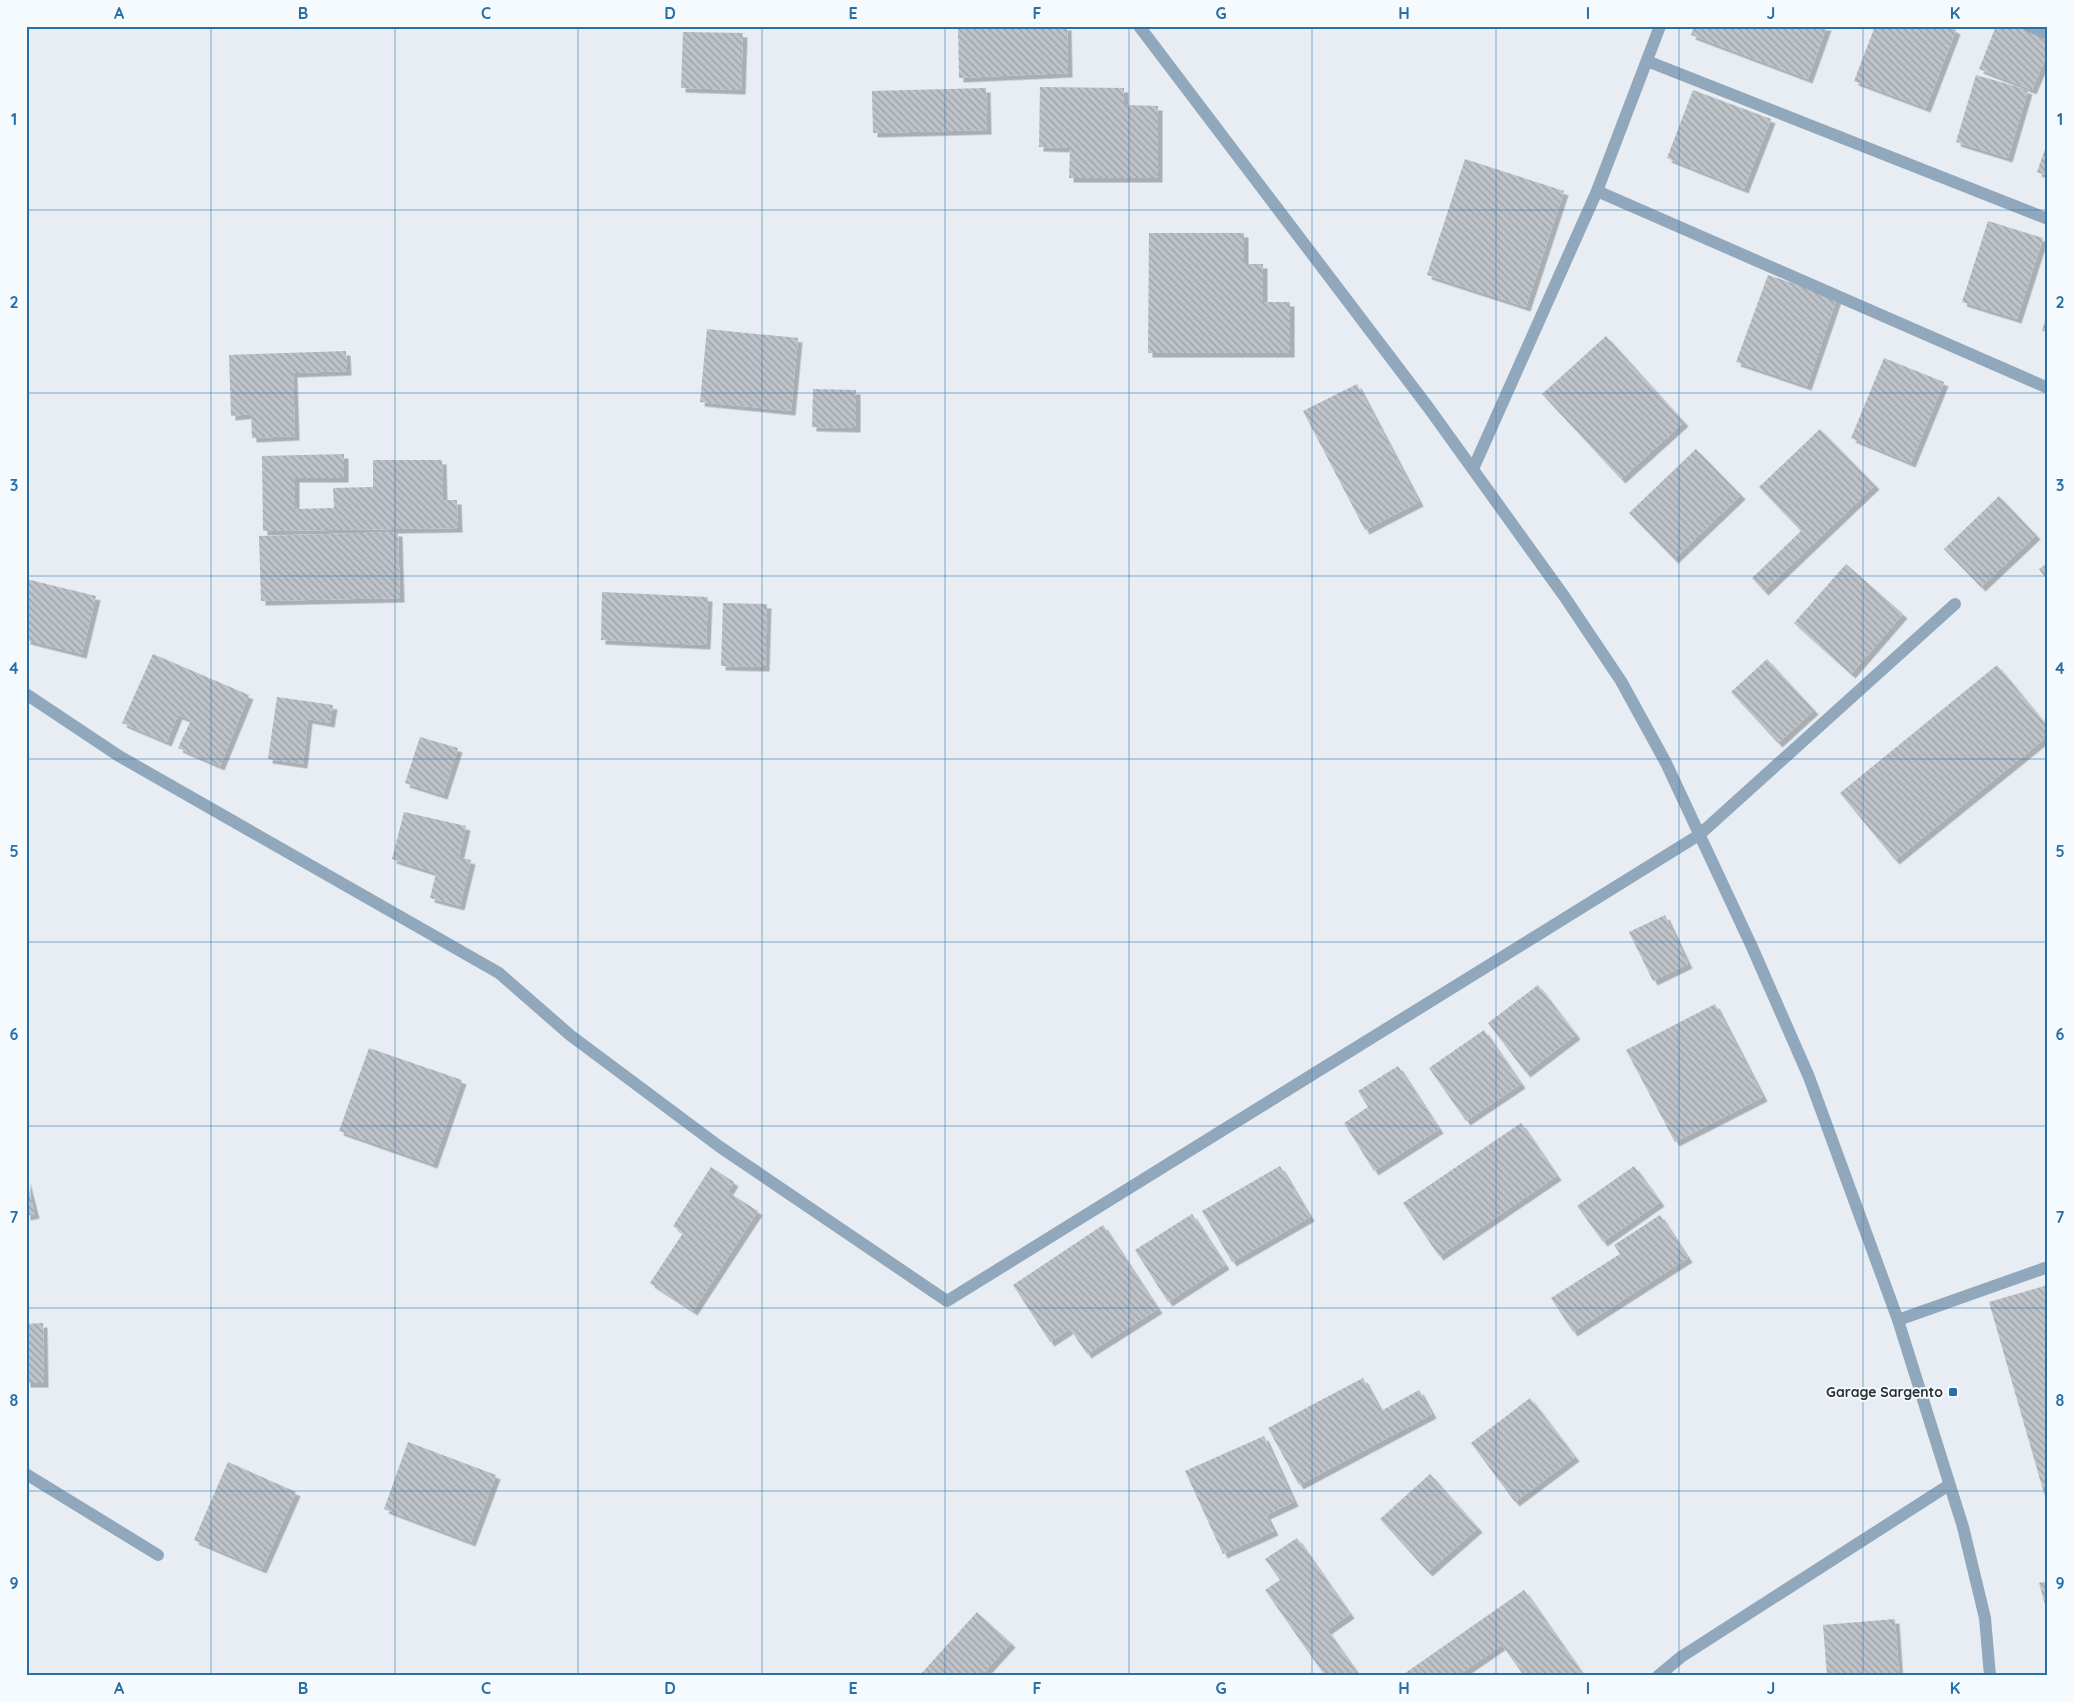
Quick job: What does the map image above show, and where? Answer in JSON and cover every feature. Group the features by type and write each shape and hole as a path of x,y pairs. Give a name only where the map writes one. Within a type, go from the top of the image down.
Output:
{"street":[{"path":"1139,26 1428,407 1564,596 1621,681 1666,763 1752,947 1809,1077 1898,1320 1963,1527 1985,1618 1990,1676"},
{"path":"1473,469 1597,191 1660,26"},
{"path":"2029,26 2048,34"},
{"path":"1646,61 2048,219"},
{"path":"1597,191 2048,388"},
{"path":"26,694 119,756 499,973 570,1035 720,1147 947,1301 1699,835 1955,604"},
{"path":"1898,1320 2048,1267"},
{"path":"26,1474 158,1555"},
{"path":"1658,1676 1681,1657 1950,1485"}],"building":[{"path":"958,26 1067,26 1068,73 959,78"},
{"path":"1694,26 1827,26 1808,79 1691,35"},
{"path":"1875,26 1948,26 1956,30 1926,108 1854,81"},
{"path":"1996,26 2018,26 2048,38 2048,52 2032,90 1979,69"},
{"path":"683,32 743,33 741,90 681,88"},
{"path":"1976,75 2028,90 2008,158 1956,142"},
{"path":"1040,87 1124,88 1124,105 1158,106 1158,178 1069,178 1070,148 1039,147"},
{"path":"986,88 987,130 873,133 872,91"},
{"path":"1693,90 1771,119 1744,189 1667,158"},
{"path":"2048,143 2048,176 2037,172"},
{"path":"1465,159 1564,191 1526,307 1427,275"},
{"path":"1988,221 2043,238 2017,319 1962,302"},
{"path":"1149,233 1244,233 1244,264 1263,264 1263,302 1290,302 1290,353 1148,353"},
{"path":"1768,275 1837,298 1807,386 1736,362"},
{"path":"2048,313 2048,332 2042,331"},
{"path":"707,329 798,338 791,411 700,402"},
{"path":"1606,336 1684,422 1621,479 1542,394"},
{"path":"346,351 347,371 293,373 295,436 252,438 251,414 231,416 229,355"},
{"path":"1884,358 1944,382 1911,463 1851,438"},
{"path":"1357,384 1419,502 1365,530 1303,411"},
{"path":"813,389 856,390 856,428 812,427"},
{"path":"1820,429 1875,485 1764,591 1752,578 1801,531 1759,487"},
{"path":"1696,449 1741,495 1674,559 1629,513"},
{"path":"344,454 344,478 295,478 295,509 334,508 333,488 373,487 373,460 442,460 443,500 457,500 458,528 263,531 262,456"},
{"path":"1999,496 2036,535 1981,587 1944,549"},
{"path":"398,532 400,598 261,601 259,536"},
{"path":"2048,563 2048,581 2039,569"},
{"path":"1846,564 1903,614 1851,674 1794,623"},
{"path":"26,579 96,596 82,654 26,640"},
{"path":"602,592 708,597 706,645 601,640"},
{"path":"723,603 767,604 765,667 721,666"},
{"path":"153,654 249,695 220,766 178,748 191,720 178,715 167,742 122,723"},
{"path":"1767,659 1814,710 1778,743 1731,692"},
{"path":"1997,665 2048,727 2048,736 1895,860 1840,793"},
{"path":"277,697 333,705 330,723 308,719 303,764 268,759"},
{"path":"420,737 458,748 443,795 405,783"},
{"path":"404,812 466,826 459,857 471,860 460,906 430,898 436,873 392,859"},
{"path":"1665,915 1688,964 1653,981 1629,932"},
{"path":"1538,985 1576,1035 1526,1073 1488,1023"},
{"path":"1715,1004 1763,1097 1675,1142 1626,1050"},
{"path":"1484,1030 1521,1084 1466,1121 1429,1068"},
{"path":"369,1048 462,1080 433,1164 339,1131"},
{"path":"1398,1066 1439,1129 1374,1171 1344,1123 1368,1107 1358,1091"},
{"path":"1521,1123 1557,1176 1439,1256 1403,1203"},
{"path":"1280,1166 1310,1217 1232,1262 1202,1211"},
{"path":"1634,1166 1660,1202 1603,1242 1577,1206"},
{"path":"711,1167 734,1182 728,1192 758,1211 693,1311 650,1283 683,1233 673,1226"},
{"path":"26,1179 35,1214 26,1216"},
{"path":"1192,1214 1225,1265 1168,1302 1135,1250"},
{"path":"1660,1215 1688,1258 1573,1332 1551,1298 1620,1254 1614,1245"},
{"path":"1103,1225 1158,1309 1087,1354 1070,1329 1050,1342 1013,1285"},
{"path":"2048,1285 2048,1504 2047,1504 1989,1302"},
{"path":"43,1323 44,1383 26,1383 26,1324"},
{"path":"1363,1378 1381,1411 1419,1390 1432,1414 1299,1485 1268,1428"},
{"path":"1530,1398 1575,1457 1515,1502 1471,1443"},
{"path":"1264,1436 1294,1502 1266,1515 1274,1531 1223,1554 1185,1471"},
{"path":"408,1442 496,1475 471,1542 384,1509"},
{"path":"228,1462 296,1492 262,1569 194,1540"},
{"path":"1430,1474 1478,1528 1428,1572 1380,1519"},
{"path":"1297,1538 1350,1614 1327,1630 1356,1671 1349,1676 1325,1676 1265,1590 1280,1580 1265,1559"},
{"path":"2048,1581 2048,1612 2047,1612 2039,1583"},
{"path":"1524,1590 1584,1676 1524,1676 1502,1645 1457,1676 1401,1676"},
{"path":"977,1612 1011,1643 981,1676 919,1676"},
{"path":"1895,1619 1899,1676 1827,1676 1823,1625"}],"place":[{"name":"Garage Sargento","path":"1953,1392"}]}
